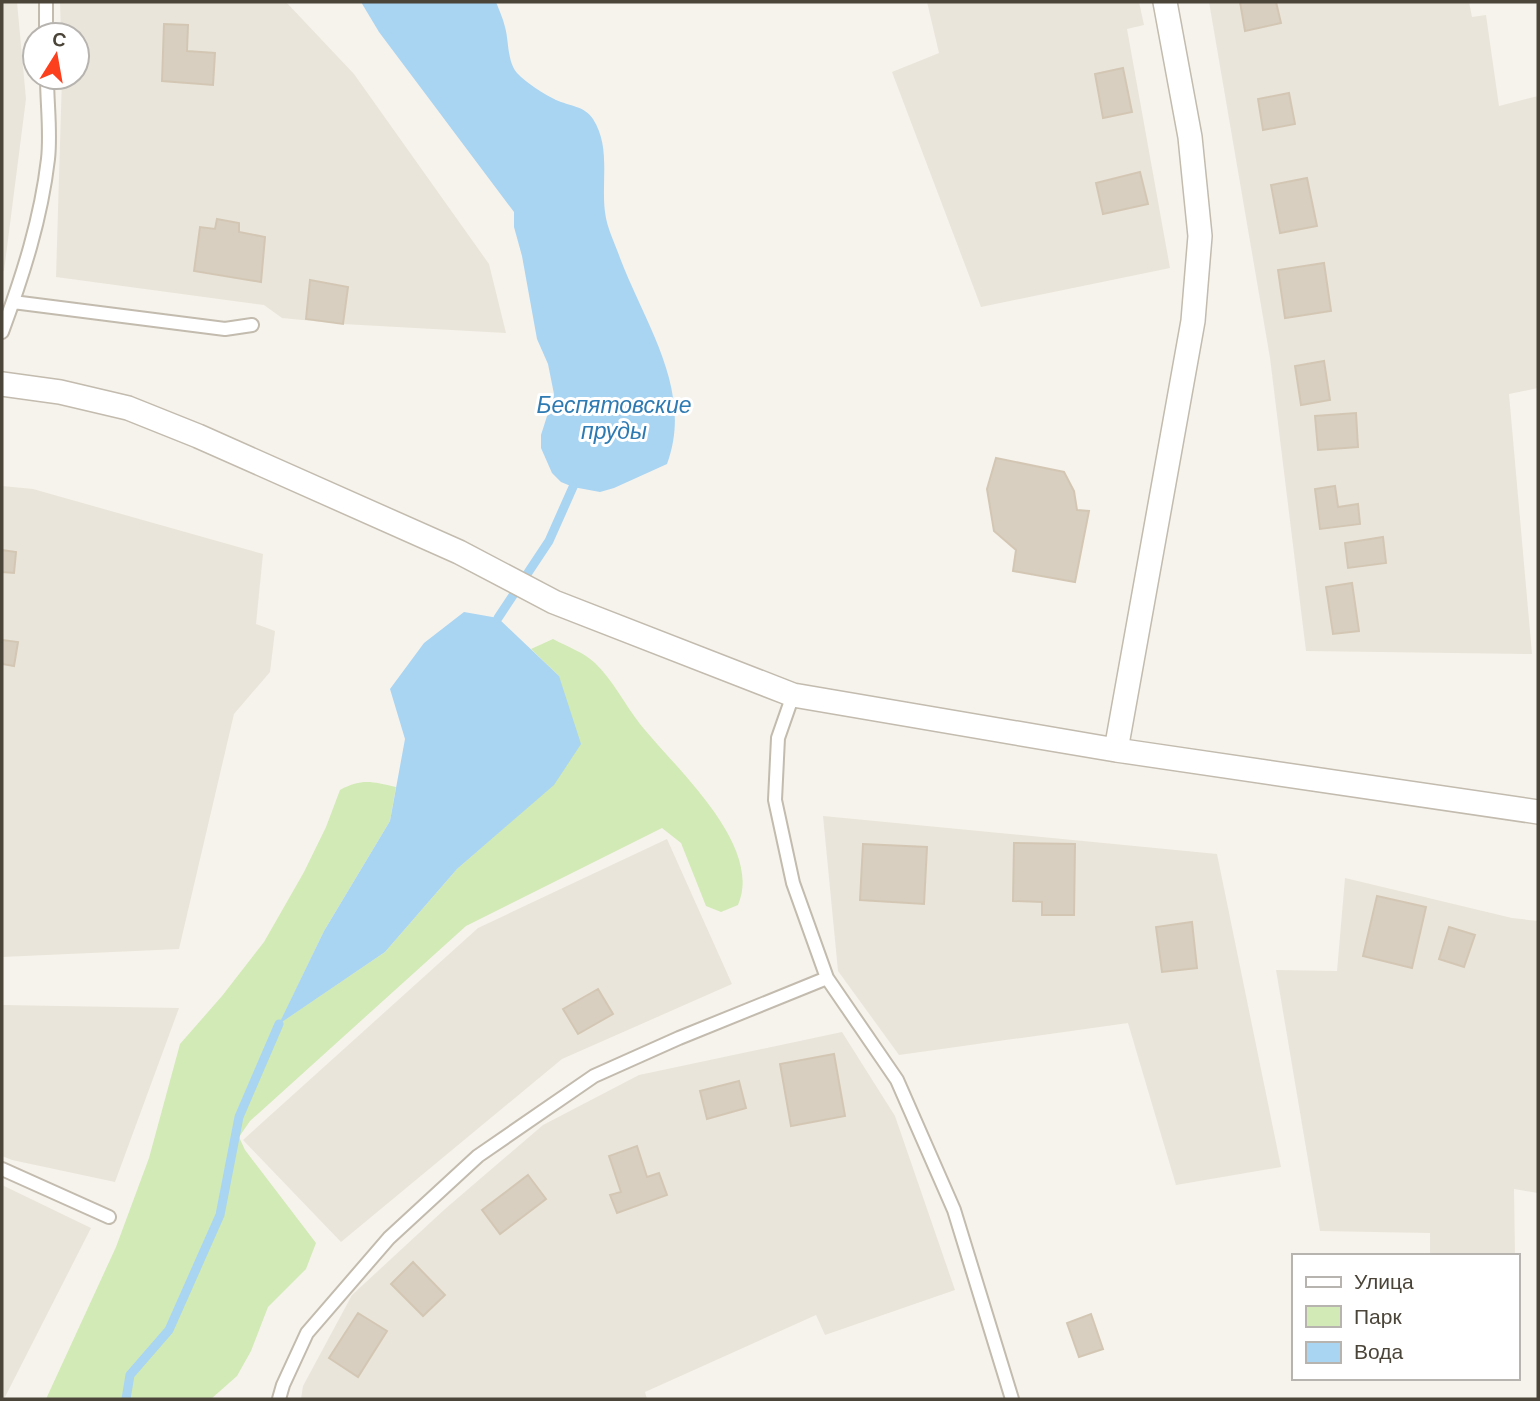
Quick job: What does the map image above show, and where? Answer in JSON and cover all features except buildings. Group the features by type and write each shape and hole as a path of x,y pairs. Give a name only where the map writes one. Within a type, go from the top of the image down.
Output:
{"street":[{"path":"1116,750 1193,321 1200,236 1190,137 1165,2"},
{"path":"2,384 60,392 128,408 198,436 459,552 554,602 793,695 1116,750 1538,812"}],"lane":[{"path":"46,2 46,21"},
{"path":"2,332 38,222 48,156 47,91"},
{"path":"13,303 225,329 252,325"},
{"path":"793,695 778,738 775,800 793,884 827,978 897,1080 954,1210 1012,1399"},
{"path":"279,1399 282,1385 307,1333 389,1238 478,1156 594,1076 827,978"},
{"path":"2,1169 109,1217"}],"shaded area":[{"path":"2,2 17,2 21,91 25,91 26,99 2,271"},
{"path":"60,2 286,2 354,74 489,264 506,333 282,318 264,305 56,277 62,91 91,91 91,21 61,21"},
{"path":"927,2 1139,2 1144,25 1127,29 1170,268 981,307 892,72 939,53"},
{"path":"1209,2 1469,2 1472,17 1486,15 1499,106 1538,96 1538,388 1509,394 1532,654 1306,651 1270,358"},
{"path":"2,486 33,489 263,554 256,624 275,631 270,672 234,714 179,949 2,957"},
{"path":"823,816 1217,854 1281,1167 1176,1185 1128,1023 899,1055 838,971"},
{"path":"667,839 732,984 562,1059 341,1242 243,1140 478,928"},
{"path":"1345,878 1512,918 1538,921 1538,1193 1514,1189 1515,1254 1430,1254 1430,1233 1320,1231 1276,970 1337,971"},
{"path":"2,1005 179,1008 115,1182 2,1156"},
{"path":"842,1032 895,1116 955,1290 825,1335 816,1315 645,1392 647,1399 301,1399 303,1386 352,1295 445,1209 543,1125 639,1075"},
{"path":"2,1185 91,1228 4,1399 2,1399"}],"green space":[{"path":"553,639 586,656 601,669 640,724 712,808 738,857 743,882 738,905 721,912 706,906 681,843 662,828 466,926 250,1121 239,1137 245,1150 316,1243 306,1269 268,1307 251,1351 237,1376 211,1399 46,1399 116,1247 149,1158 180,1044 264,942 304,872 340,790 368,782 396,787 390,821 324,931 280,1023 385,952 457,869 554,784 559,676 531,649"}],"water":[{"name":"Беспятовские пруды","path":"361,2 496,2 504,24 511,63 517,73 541,91 581,109 593,119 599,130 604,153 607,224 663,358 671,384 675,410 674,437 667,464 600,492 573,487 561,482 552,473 541,448 541,435 554,394 548,364 537,339 514,227 514,212 379,32"},
{"path":"464,612 498,618 559,676 581,744 554,785 457,869 385,952 279,1024 324,931 390,821 405,739 390,689 424,643"}],"waterway":[{"path":"498,618 549,541 573,487"},
{"path":"126,1399 130,1375 169,1330 220,1215 239,1117 279,1024"}]}
